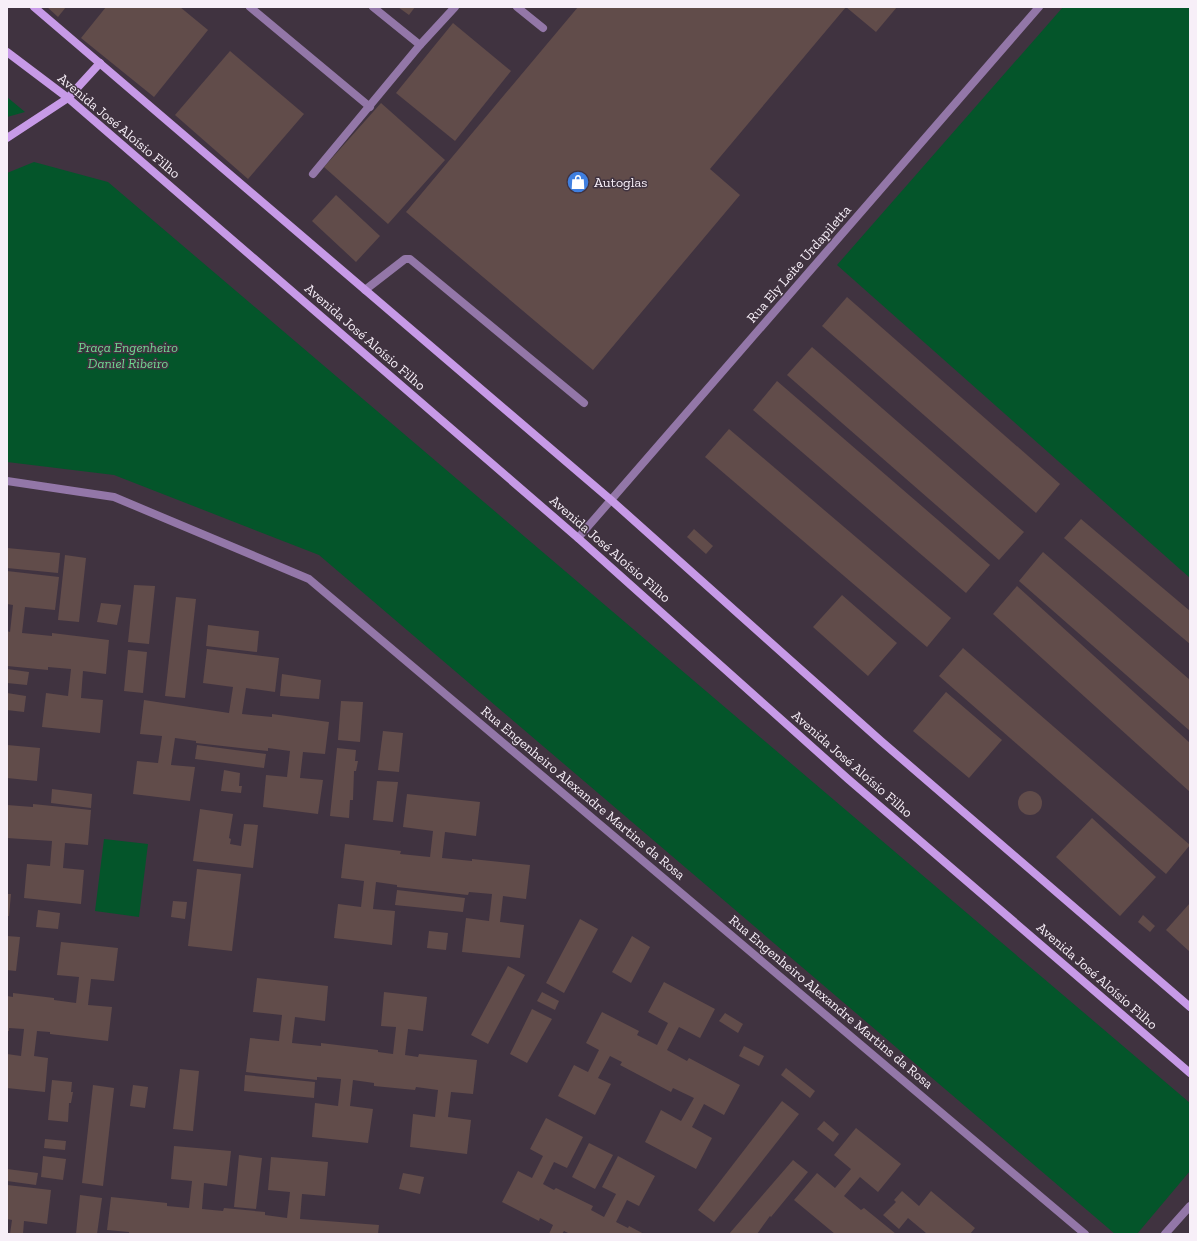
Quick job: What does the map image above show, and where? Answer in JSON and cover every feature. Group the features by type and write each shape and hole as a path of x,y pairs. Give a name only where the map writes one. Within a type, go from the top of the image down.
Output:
{"street":[{"path":"34,7 611,500 881,740 1190,1007"},
{"path":"250,7 370,107"},
{"path":"373,7 420,45"},
{"path":"313,174 420,45 455,7"},
{"path":"517,7 543,28"},
{"name":"Rua Ely Leite Urdapiletta","path":"578,538 1039,7"},
{"name":"Avenida José Aloísio Filho","path":"7,52 68,98 578,538 848,779 1190,1073"},
{"path":"7,138 68,98 100,63"},
{"path":"365,290 405,259 410,259 584,403"},
{"name":"Rua Engenheiro Alexandre Martins da Rosa","path":"7,481 114,497 309,579 1084,1234"},
{"path":"1165,1234 1190,1206"}],"green space":[{"path":"1063,7 1190,7 1190,578 837,265"},
{"path":"7,97 25,112 7,117"},
{"name":"Praça Engenheiro Daniel Ribeiro","path":"34,162 108,182 1190,1103 1190,1171 1137,1234 1115,1234 319,555 114,475 7,462 7,173"},
{"path":"104,839 148,844 139,917 95,911"}],"building":[{"path":"47,7 66,7 58,17"},
{"path":"106,7 180,7 208,30 154,97 81,38"},
{"path":"398,7 415,7 409,15"},
{"name":"Autoglas","path":"578,7 846,7 710,169 740,195 593,370 406,212"},
{"path":"846,7 897,7 876,32"},
{"path":"453,23 511,71 455,141 396,93"},
{"path":"230,51 304,114 248,179 175,115"},
{"path":"381,103 445,160 388,224 324,167"},
{"path":"336,195 380,236 356,262 312,221"},
{"path":"847,297 1060,484 1036,513 822,326"},
{"path":"812,347 1024,532 999,560 787,375"},
{"path":"777,381 990,565 966,593 753,410"},
{"path":"729,429 951,618 927,647 705,457"},
{"path":"1081,519 1190,611 1190,644 1064,538"},
{"path":"694,529 713,546 706,554 687,537"},
{"path":"7,548 60,553 58,573 7,568"},
{"path":"1043,552 1190,680 1190,731 1019,581"},
{"path":"65,555 86,558 79,622 58,620"},
{"path":"7,571 59,577 55,610 25,607 22,633 52,636 52,633 109,640 106,674 83,671 81,698 103,700 100,733 42,727 46,693 68,696 71,669 48,667 48,670 7,666 7,631 10,632 13,605 7,604"},
{"path":"134,585 155,586 149,644 128,642"},
{"path":"1017,586 1190,743 1190,792 993,614"},
{"path":"842,595 897,643 868,676 813,627"},
{"path":"176,597 196,599 185,698 165,696"},
{"path":"101,603 121,605 117,625 97,622"},
{"path":"208,625 259,631 257,652 206,646"},
{"path":"963,648 1190,845 1166,874 939,676"},
{"path":"207,649 279,658 275,692 246,688 242,714 272,717 272,714 329,722 325,754 303,752 300,778 323,780 318,814 263,807 266,775 287,777 290,751 268,748 268,751 196,743 196,741 175,738 171,765 195,767 190,801 133,794 137,761 158,763 162,736 140,734 144,700 229,713 233,687 203,683"},
{"path":"128,650 147,652 143,693 124,691"},
{"path":"7,669 29,672 27,685 7,683"},
{"path":"282,674 321,680 319,699 280,696"},
{"path":"946,692 1002,740 969,778 913,731"},
{"path":"7,693 26,696 24,712 7,710"},
{"path":"341,701 363,702 360,742 338,740"},
{"path":"383,731 403,733 399,772 378,770"},
{"path":"7,745 40,748 37,781 7,778"},
{"path":"197,745 266,754 264,768 195,759"},
{"path":"337,748 356,750 355,761 358,761 356,771 354,771 353,800 350,800 349,818 330,816"},
{"path":"224,770 240,773 239,786 242,786 241,793 221,791"},
{"path":"377,781 398,782 393,822 373,820"},
{"path":"52,789 92,794 91,808 51,803"},
{"path":"1030,791 1038,795 1042,803 1038,811 1030,815 1022,811 1018,803 1022,795"},
{"path":"407,794 480,802 476,836 445,832 442,858 472,861 472,859 530,865 526,899 503,896 500,922 524,925 520,958 462,952 466,918 489,921 492,894 469,892 468,895 397,887 397,885 376,882 373,909 395,911 392,945 334,938 338,904 361,907 364,881 341,878 345,844 401,851 400,854 430,857 433,831 403,827"},
{"path":"33,804 91,810 88,845 65,843 63,868 84,870 81,904 24,898 27,864 50,866 52,841 7,838 7,805 33,807"},
{"path":"200,809 233,814 229,838 231,839 230,844 241,846 244,824 258,825 253,868 193,861"},
{"path":"1092,818 1156,877 1120,916 1056,857"},
{"path":"197,869 241,874 232,951 188,946"},
{"path":"397,890 465,898 463,912 395,905"},
{"path":"7,894 11,894 9,916 7,916"},
{"path":"173,901 187,902 185,919 171,917"},
{"path":"1190,903 1190,952 1166,930"},
{"path":"38,910 60,913 58,929 36,927"},
{"path":"1143,915 1155,926 1150,932 1138,922"},
{"path":"580,919 598,929 564,993 546,983"},
{"path":"429,931 448,933 446,950 427,948"},
{"path":"7,936 20,937 16,971 7,970"},
{"path":"632,936 650,947 631,983 612,972"},
{"path":"61,942 118,948 114,981 91,979 88,1005 112,1007 108,1041 37,1031 34,1056 48,1058 45,1092 7,1088 7,1054 21,1056 24,1029 9,1028 9,1031 7,1031 7,996 13,997 13,993 54,998 54,1000 76,1003 79,977 57,975"},
{"path":"508,966 525,975 488,1044 471,1035"},
{"path":"257,978 328,986 325,1021 295,1017 292,1043 321,1046 321,1043 378,1050 378,1052 393,1054 396,1027 381,1026 384,992 427,997 423,1031 408,1029 405,1055 418,1057 419,1054 477,1060 473,1094 451,1092 448,1117 471,1120 467,1154 410,1147 413,1114 435,1117 438,1090 416,1087 415,1090 374,1086 374,1083 353,1080 350,1106 373,1109 368,1143 312,1137 315,1103 338,1106 341,1079 317,1077 317,1080 246,1072 250,1038 279,1041 282,1015 253,1012"},
{"path":"664,982 715,1009 700,1038 679,1027 667,1050 687,1061 689,1058 740,1085 724,1115 704,1104 692,1127 712,1138 696,1169 645,1142 661,1110 681,1121 694,1098 673,1088 671,1092 620,1065 622,1062 610,1056 598,1078 611,1084 595,1115 558,1096 574,1065 588,1072 599,1050 586,1043 602,1012 639,1031 637,1035 657,1045 668,1023 648,1012"},
{"path":"542,992 559,1001 555,1010 537,1001"},
{"path":"532,1009 552,1019 527,1063 510,1054"},
{"path":"725,1013 743,1024 738,1033 719,1021"},
{"path":"744,1046 764,1056 759,1066 739,1056"},
{"path":"786,1068 815,1091 810,1098 781,1075"},
{"path":"180,1069 199,1071 193,1131 173,1129"},
{"path":"245,1075 315,1082 314,1098 244,1091"},
{"path":"52,1080 72,1082 71,1092 73,1092 71,1103 69,1103 68,1122 48,1120"},
{"path":"93,1085 114,1088 103,1186 82,1183"},
{"path":"133,1085 148,1087 145,1108 130,1106"},
{"path":"782,1101 799,1114 714,1222 698,1210"},
{"path":"546,1118 583,1137 567,1168 554,1162 543,1184 554,1190 556,1188 593,1206 591,1210 604,1217 616,1194 602,1187 618,1156 655,1176 639,1206 627,1200 616,1222 628,1228 629,1226 644,1234 570,1234 564,1231 562,1234 549,1234 553,1225 540,1218 539,1221 502,1202 518,1171 532,1178 543,1156 530,1149"},
{"path":"824,1121 839,1134 833,1142 817,1129"},
{"path":"856,1128 901,1164 878,1192 860,1177 844,1196 861,1210 864,1208 896,1234 835,1234 794,1200 817,1173 835,1188 851,1169 834,1155"},
{"path":"45,1139 66,1141 65,1150 44,1148"},
{"path":"589,1143 613,1155 595,1189 572,1177"},
{"path":"174,1146 231,1151 227,1186 204,1183 202,1209 223,1211 224,1208 265,1212 265,1215 287,1218 290,1192 268,1190 271,1157 328,1162 325,1196 302,1194 300,1219 379,1225 378,1234 129,1234 129,1232 107,1230 111,1197 167,1203 167,1206 189,1208 192,1181 171,1179"},
{"path":"239,1155 262,1158 256,1209 234,1207"},
{"path":"43,1156 66,1159 63,1180 41,1177"},
{"path":"793,1160 808,1172 771,1217 770,1216 757,1234 729,1234"},
{"path":"7,1169 38,1173 36,1185 7,1181"},
{"path":"403,1173 424,1177 420,1194 399,1189"},
{"path":"7,1185 51,1190 47,1224 24,1221 23,1234 10,1234 12,1220 7,1219"},
{"path":"902,1191 919,1206 931,1191 975,1228 970,1234 925,1234 926,1233 908,1218 899,1229 883,1215 896,1202 894,1200"},
{"path":"80,1195 102,1198 97,1234 76,1234"}],"place":[{"name":"Autoglas","path":"578,182"}]}
